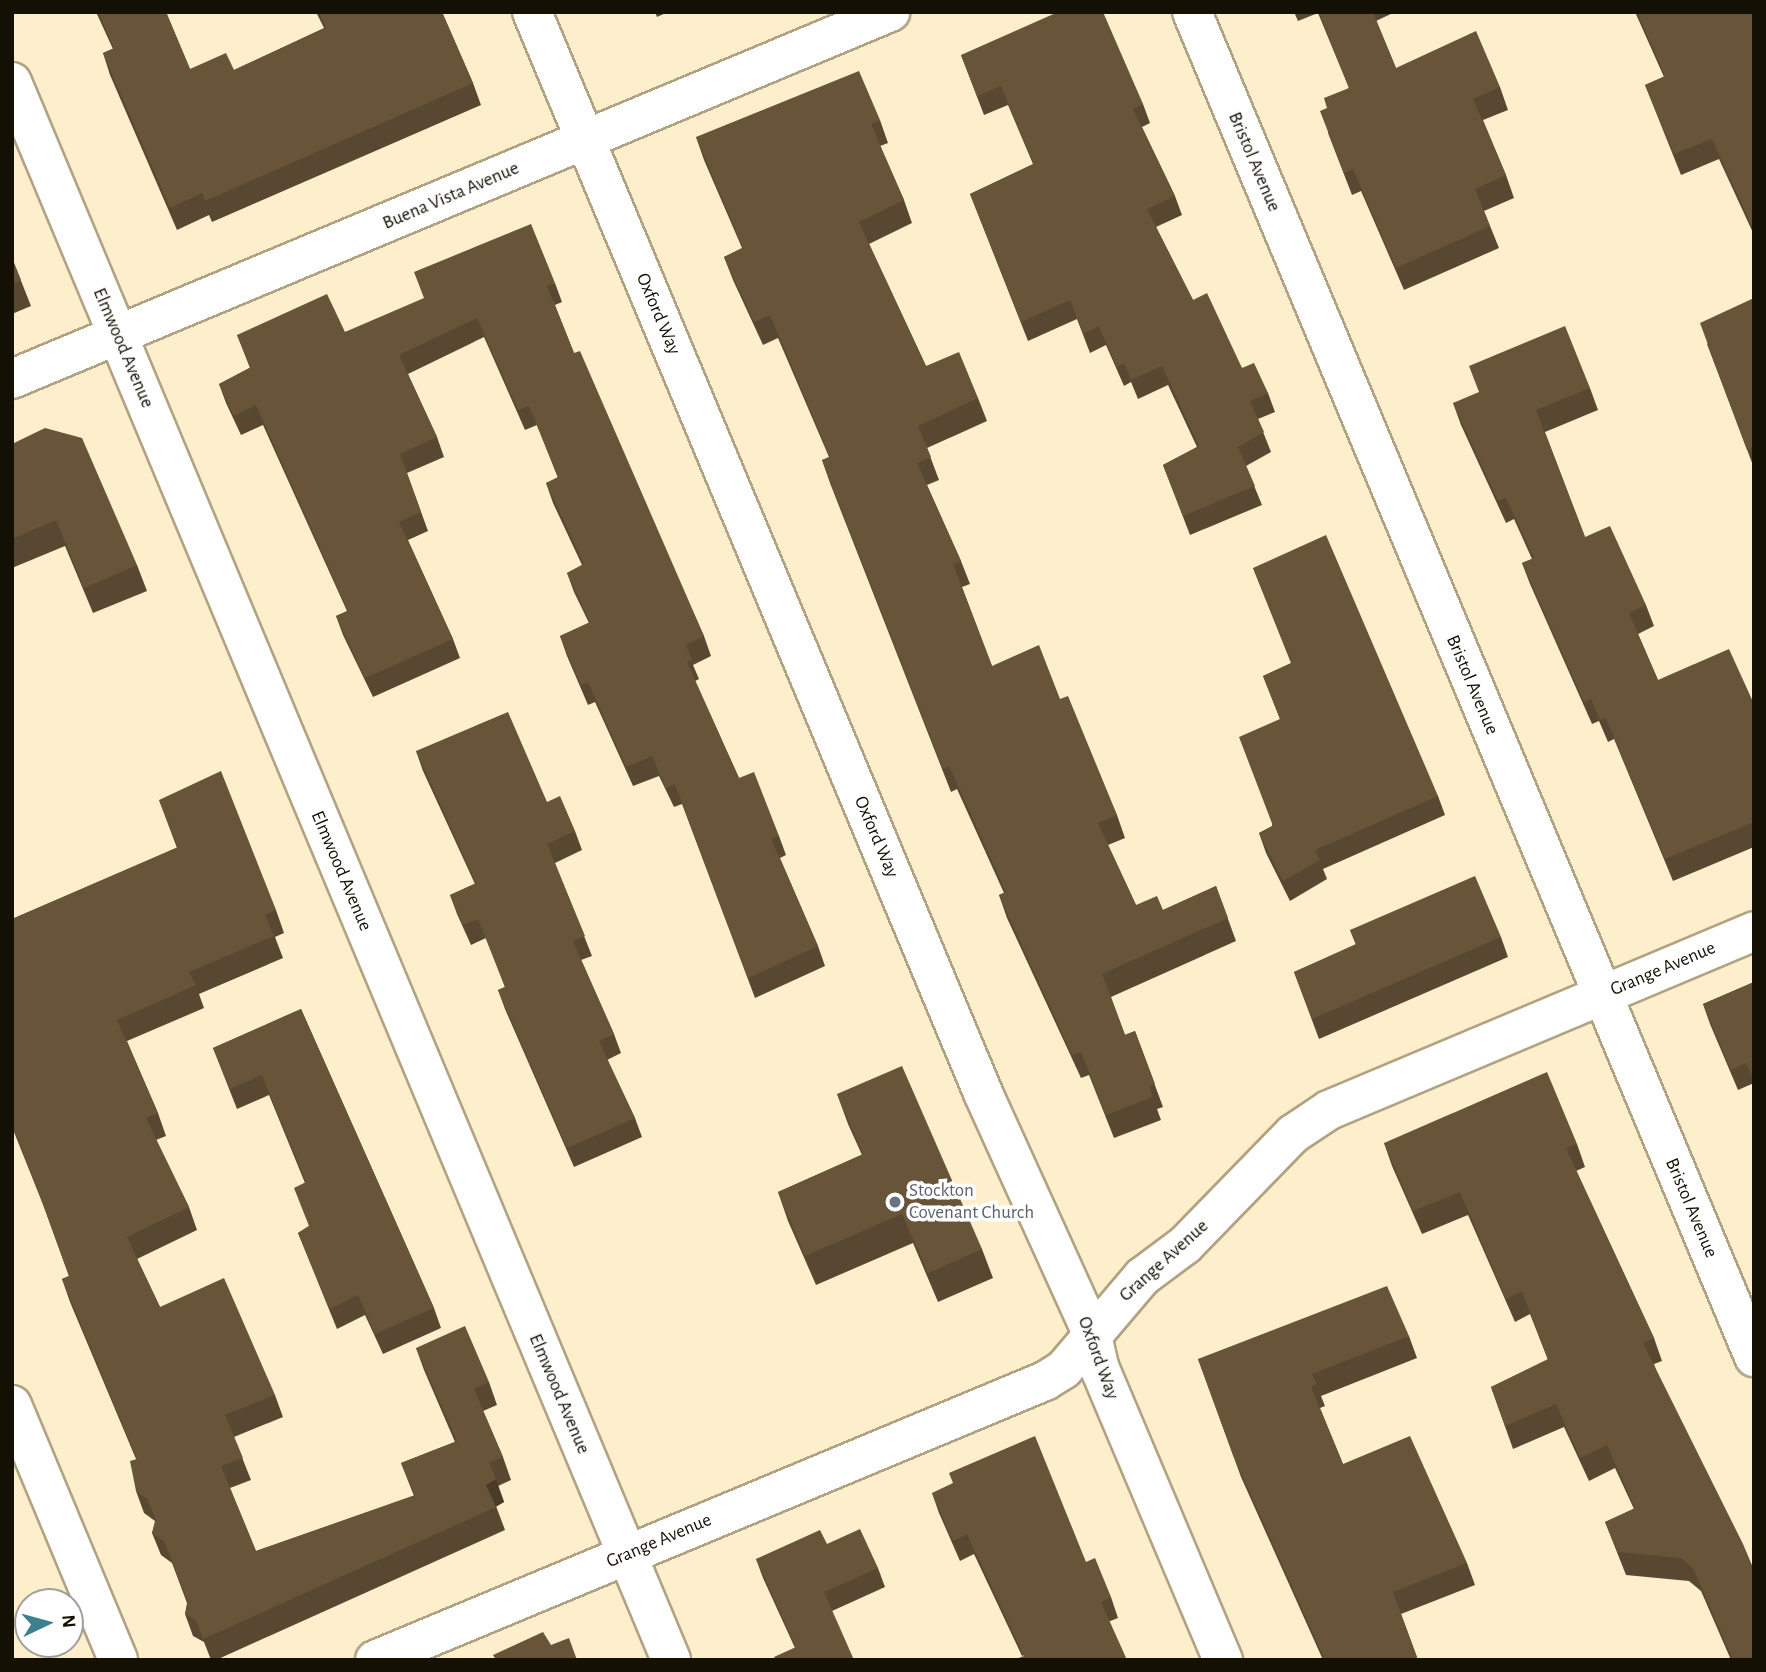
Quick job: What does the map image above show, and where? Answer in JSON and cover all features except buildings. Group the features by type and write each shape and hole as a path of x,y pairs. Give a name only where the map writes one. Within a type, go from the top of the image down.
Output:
{"street":[{"name":"Oxford Way","path":"532,12 978,1080 1091,1331 1100,1369 1223,1660"},
{"name":"Buena Vista Avenue","path":"12,379 890,12"},
{"name":"Bristol Avenue","path":"1192,12 1754,1357"},
{"name":"Elmwood Avenue","path":"12,82 671,1660"},
{"name":"Grange Avenue","path":"375,1660 1045,1381 1064,1369 1091,1331 1293,1135 1329,1110 1754,931"},
{"path":"12,1405 118,1660"}],"place":[{"name":"Stockton Covenant Church","path":"895,1202"}]}
